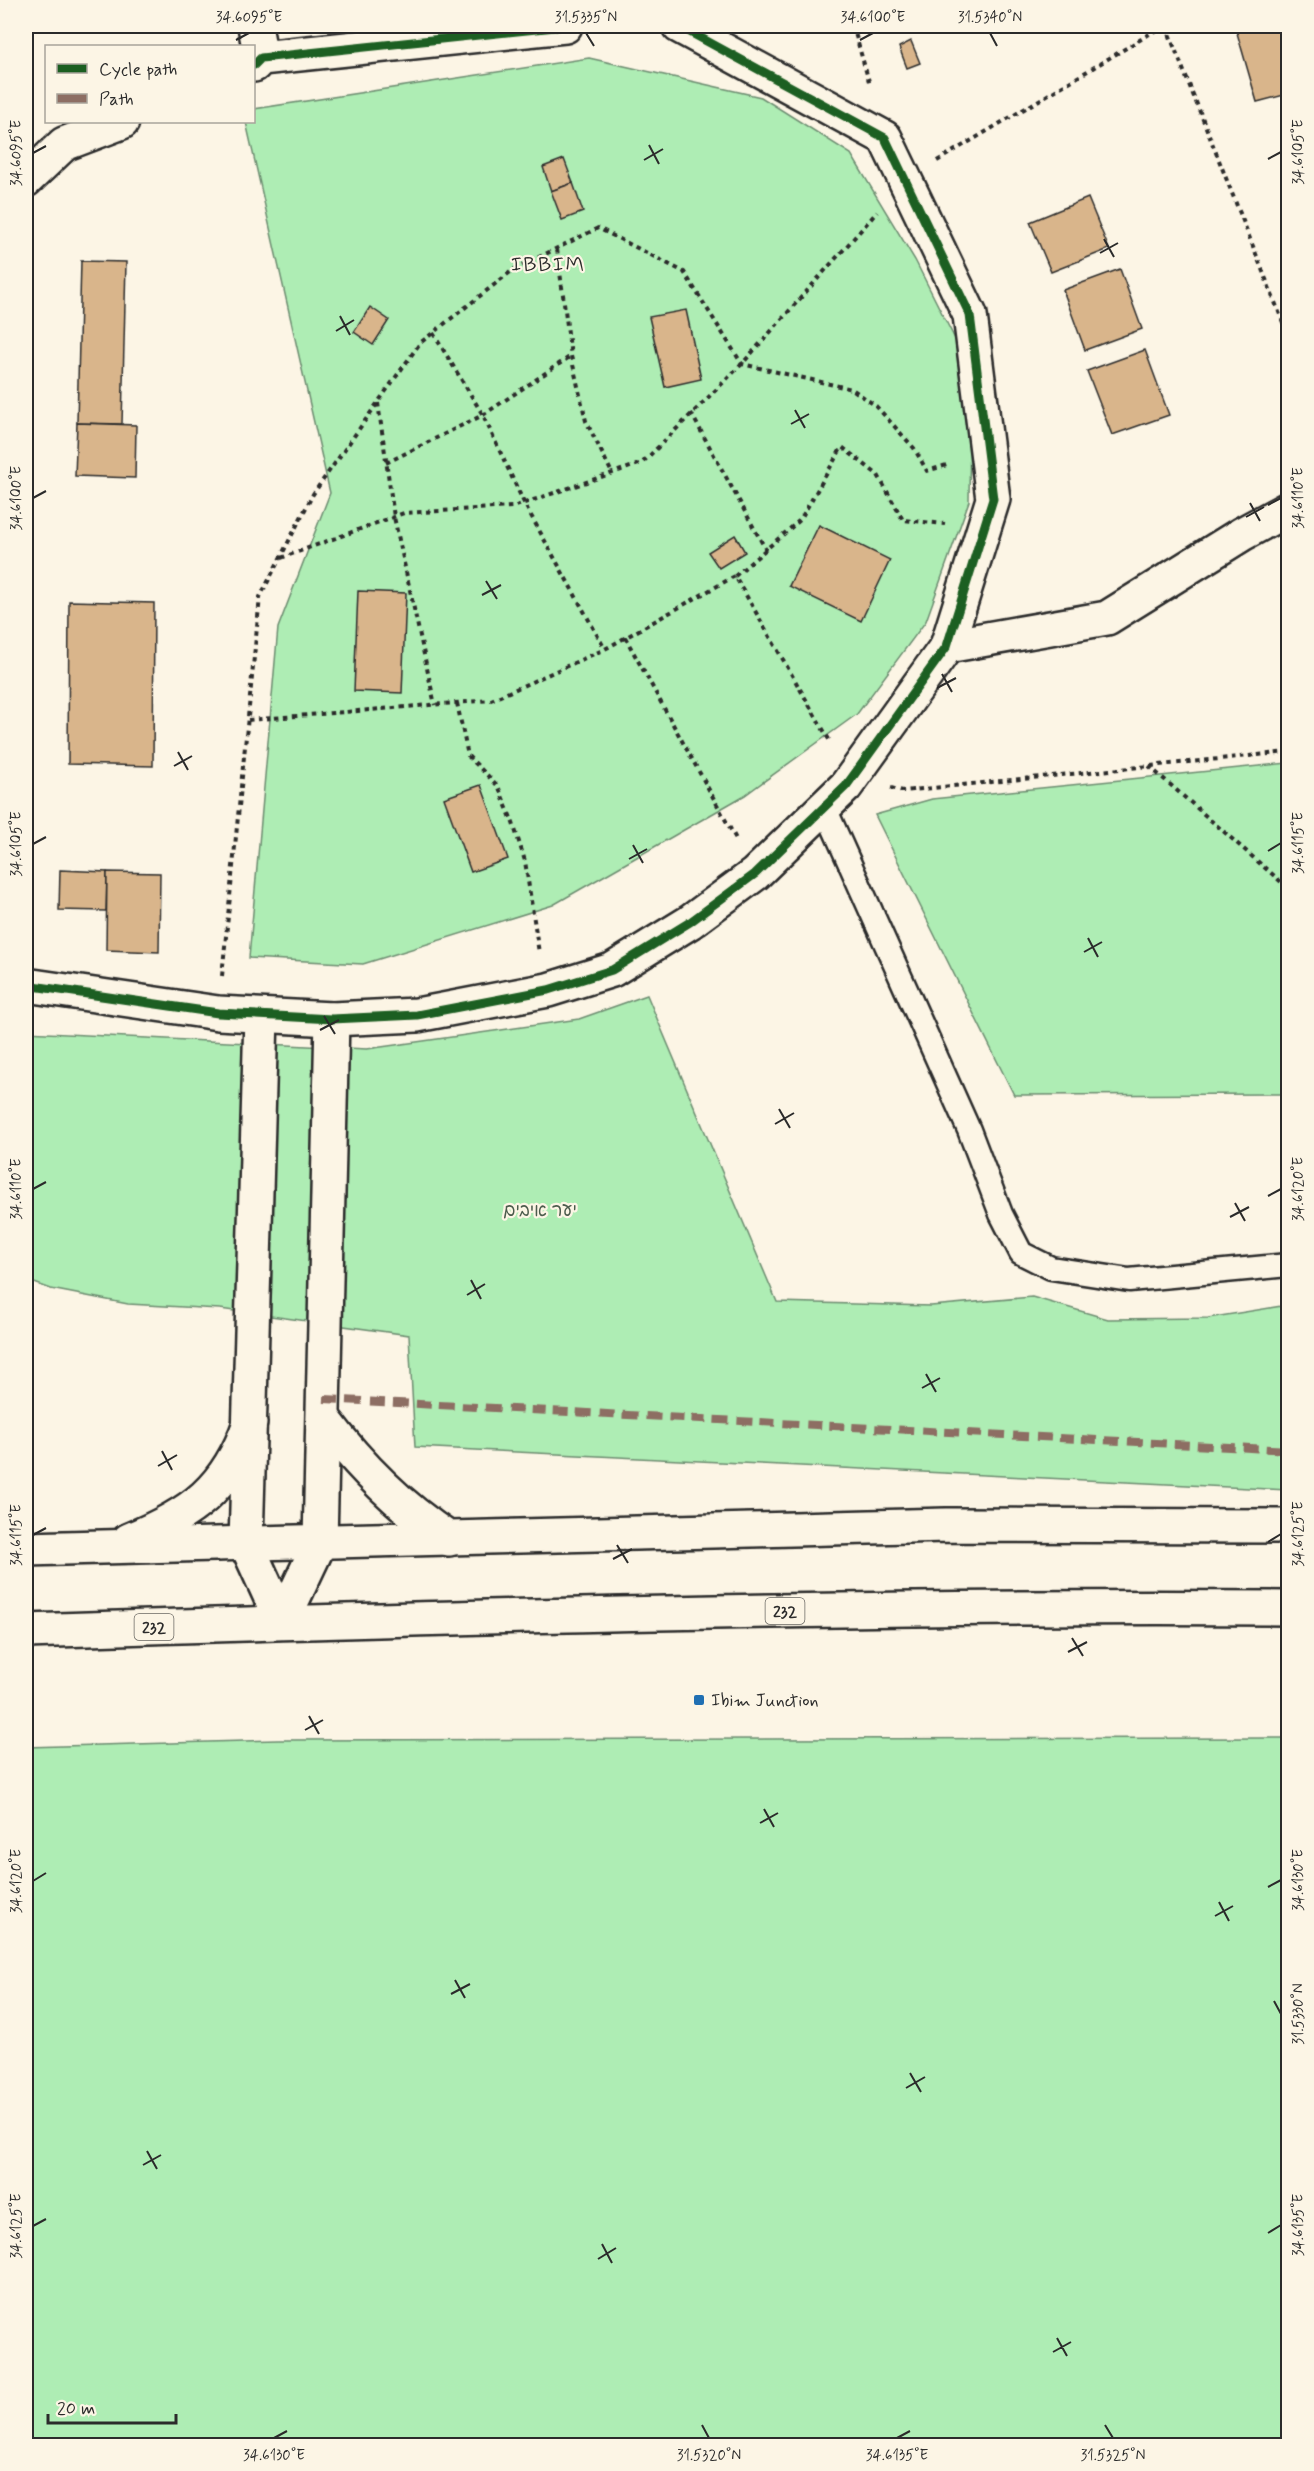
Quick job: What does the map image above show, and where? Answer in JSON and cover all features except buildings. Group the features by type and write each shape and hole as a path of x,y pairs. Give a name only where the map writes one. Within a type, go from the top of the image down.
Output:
{"main road":[{"path":"255,26 257,62 565,26"},
{"path":"26,985 37,989 219,1013 332,1019 417,1015 548,990 612,970 690,922 755,874 851,778 946,646 993,499 970,315 885,138 679,26"},
{"path":"26,180 64,144 119,123"},
{"path":"946,646 1107,618 1242,534 1288,509"},
{"path":"261,1016 246,1543 282,1622"},
{"path":"282,1622 320,1542 332,1019"},
{"path":"324,1419 359,1464 382,1488 409,1511 449,1539"},
{"path":"116,1546 162,1526 208,1494 228,1472 250,1423"},
{"path":"26,1549 946,1525 1288,1526"},
{"name":"232","path":"26,1631 282,1622 1013,1606 1288,1608"}],"lane":[{"path":"824,806 969,1130 1001,1214 1021,1253 1051,1268 1129,1280 1288,1264"}],"path":[{"path":"279,558 404,513 513,507 642,463 742,364 906,180 1165,26 1288,335"},
{"path":"219,1013 260,597 313,494 420,343 513,270 598,228 684,272 742,364 852,389 876,406 914,448 927,471 987,454"},
{"path":"557,249 571,356 586,421 612,473"},
{"path":"433,333 483,415 524,503 605,649"},
{"path":"386,463 483,415 571,356"},
{"path":"378,403 394,517 435,706"},
{"path":"692,413 765,550"},
{"path":"248,720 491,700 605,649 735,576 800,520 842,447 878,474 903,520 984,528"},
{"path":"735,576 851,778 903,791 1288,752"},
{"path":"625,637 755,874"},
{"path":"457,703 468,756 498,786 513,823 525,861 534,931 548,990"},
{"path":"1148,766 1288,888"}],"green space":[{"path":"589,58 761,97 851,154 915,260 958,345 970,421 969,501 926,621 857,714 745,795 553,905 363,964 249,958 278,628 330,493 246,123 255,123 255,109"},
{"path":"1288,763 1288,1094 1014,1095 875,815 932,799"},
{"name":"יער איבים","path":"647,995 777,1302 931,1306 1032,1297 1108,1319 1208,1318 1288,1305 1288,1490 415,1447 409,1335 220,1309 128,1304 51,1289 26,1280 26,1032 367,1049 579,1019"},
{"path":"1288,1738 1288,2445 26,2445 26,1747 278,1740"}],"marked path":[{"path":"324,1399 1288,1450"}],"cycle path":[{"path":"255,64 261,58 565,26"},
{"path":"26,985 218,1013 332,1019 417,1015 548,990 612,970 690,922 755,874 846,786 947,646 993,499 970,315 885,138 679,26"}],"place":[{"name":"Ibim Junction","path":"699,1700"}],"district":[{"name":"IBBIM","path":"548,264"}]}
